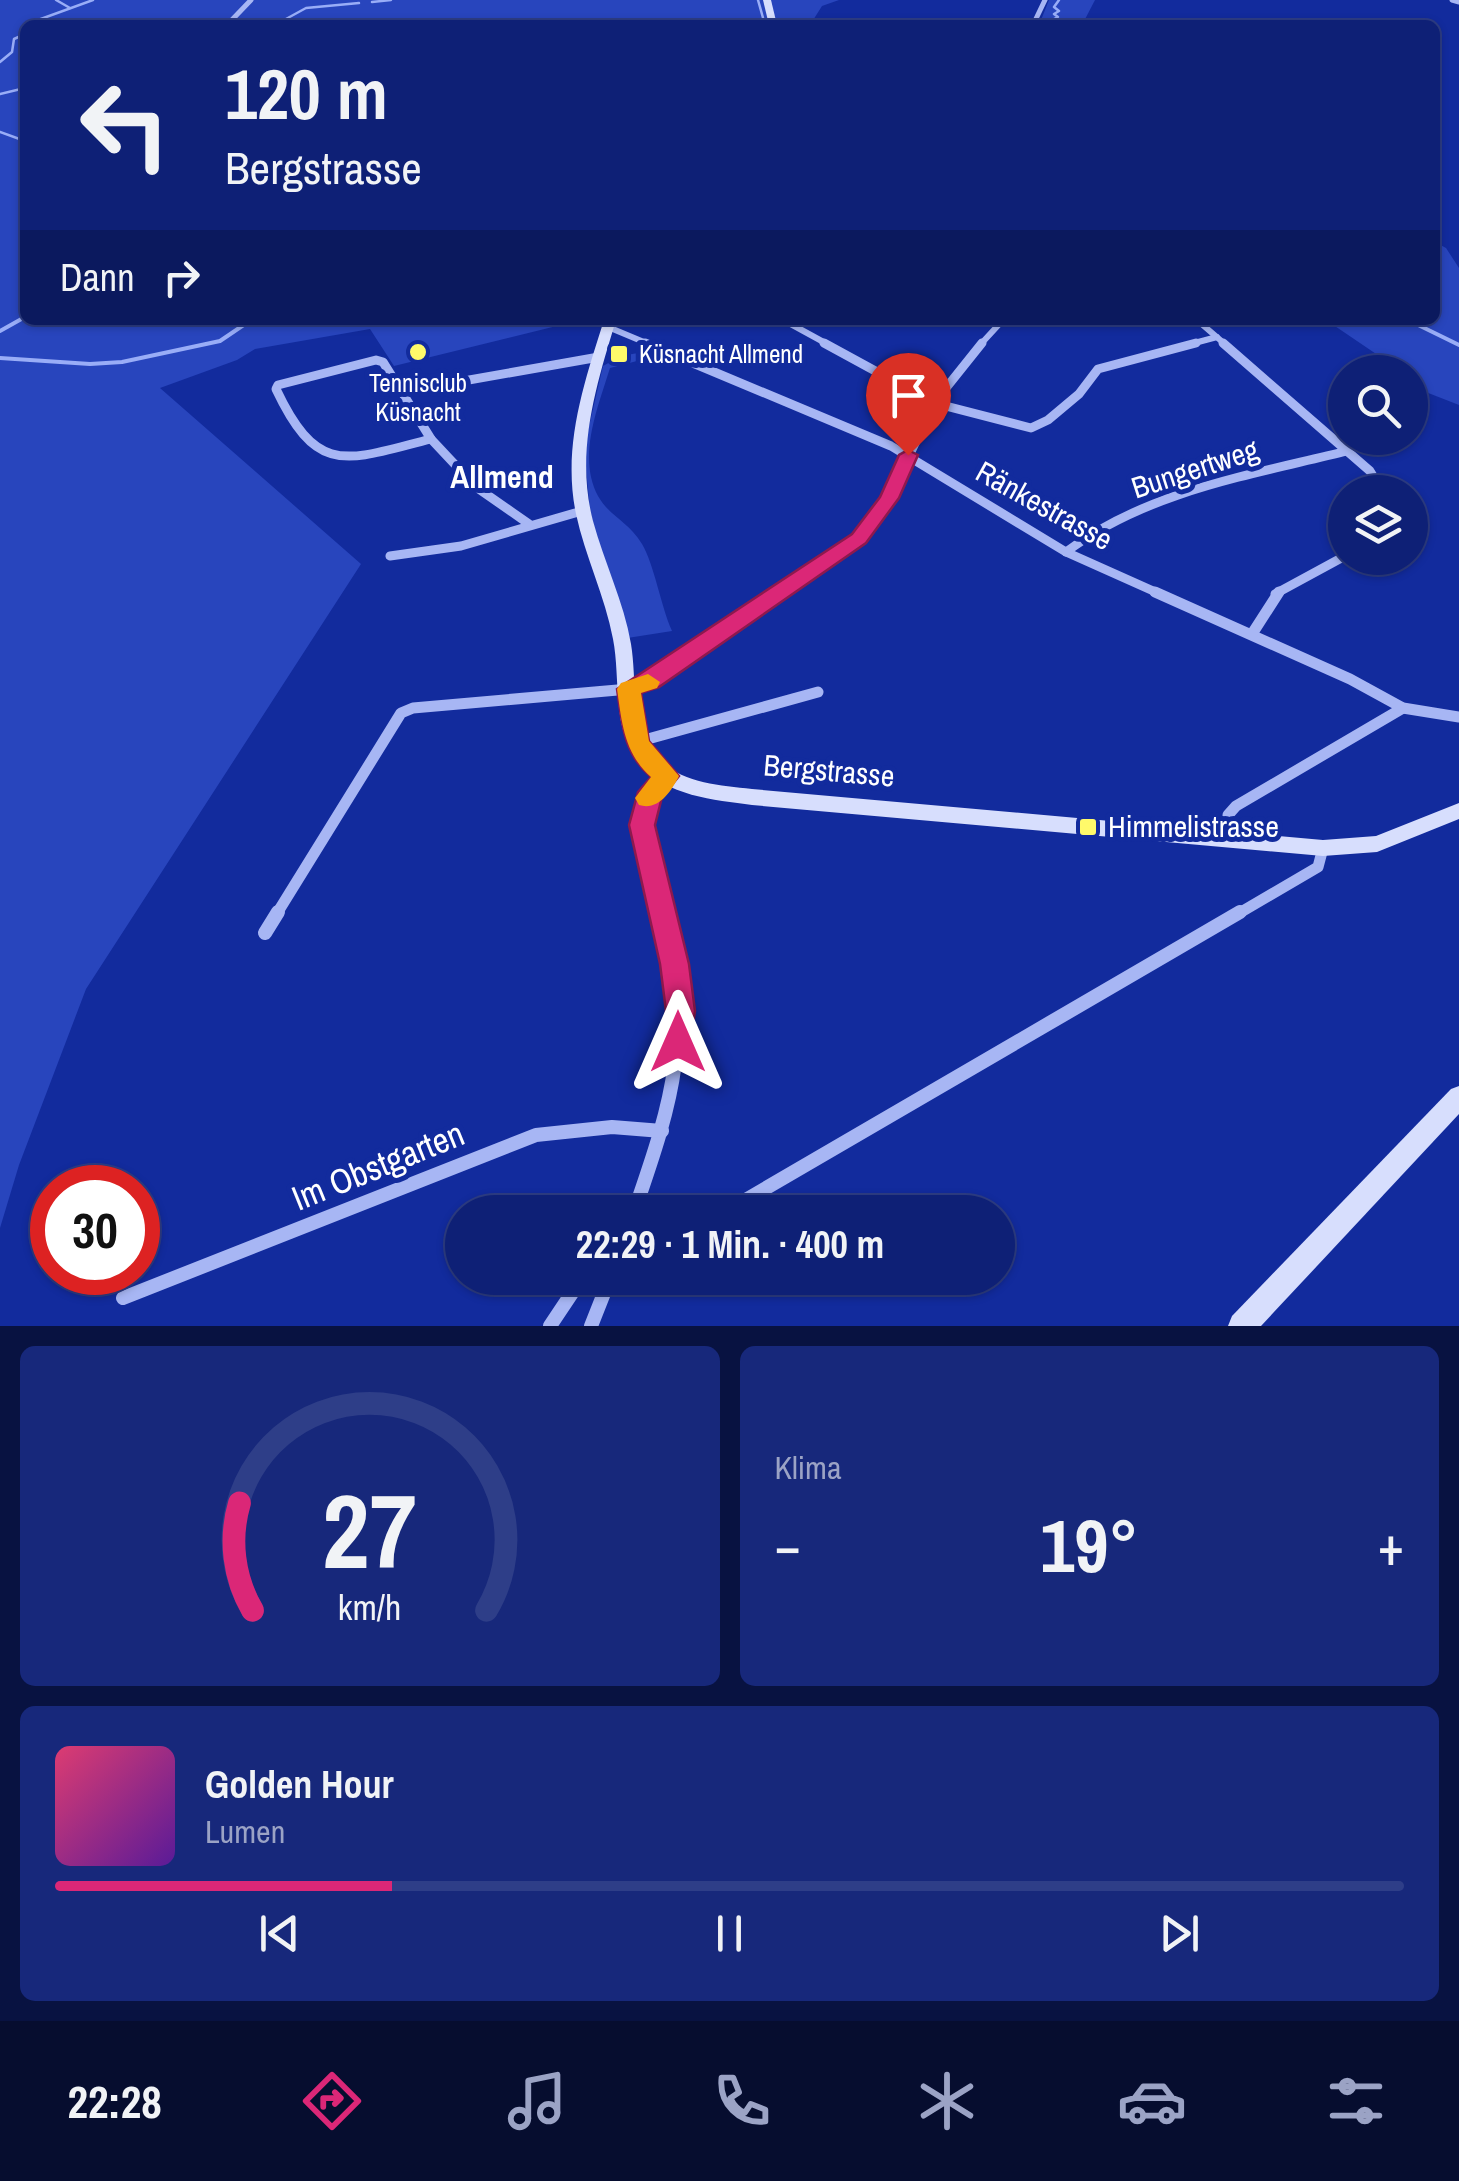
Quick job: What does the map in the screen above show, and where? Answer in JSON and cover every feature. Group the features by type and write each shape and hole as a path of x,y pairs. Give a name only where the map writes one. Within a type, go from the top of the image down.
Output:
{"street":[{"path":"232,20 251,0"},
{"path":"609,325 578,447 582,511 621,639 637,742 649,761 667,776 650,792 642,825 674,964 680,1011 676,1072 662,1131 640,1195"},
{"name":"Ränkestrasse","path":"611,325 908,455 976,501 1066,552 1252,634 1403,708 1459,717"},
{"path":"792,325 934,403 1031,428 1048,420 1079,394 1098,368 1217,337"},
{"path":"265,933 400,713 412,708 629,689 651,682 859,539 890,498 934,403 998,325"},
{"path":"1203,325 1328,435"},
{"path":"401,392 600,357"},
{"path":"431,439 351,456 321,454 300,436 276,390 284,382 376,360 383,362 431,439 470,486 529,524"},
{"name":"Bungertweg","path":"1066,552 1080,539 1156,503 1331,455"},
{"path":"1351,455 1372,475"},
{"path":"390,556 461,546 582,511"},
{"path":"1252,634 1276,593 1328,565"},
{"path":"637,742 818,692"},
{"path":"1230,839 1227,822 1236,806 1403,708"},
{"name":"Bergstrasse","path":"667,776 710,791 752,797 1323,848 1378,844 1459,811"},
{"path":"754,1195 1318,867 1323,848"},
{"path":"1242,1326 1459,1097"},
{"name":"Im Obstgarten","path":"123,1298 536,1135 612,1127 662,1131"},
{"path":"550,1326 571,1295"},
{"path":"590,1326 603,1295"}],"shaded area":[{"path":"0,0 839,0 822,6 813,20 20,20 20,325 561,325 394,366 370,329 255,349 237,360 160,388 361,564 86,989 19,1165 0,1228"},
{"path":"1049,0 1095,0 1085,20 1041,20"},
{"path":"1440,245 1459,268 1459,405 1428,393 1428,355 1378,355 1333,325 1440,325"},
{"path":"655,350 664,354 610,368 589,449 592,481 598,496 642,544 672,631 621,639 590,510 584,448 603,366 621,356"}],"waterway":[{"path":"56,0 70,8"},
{"path":"38,20 93,0"},
{"path":"372,2 391,0"},
{"path":"758,0 764,20"},
{"path":"1052,20 1058,17 1054,14 1059,11 1054,7 1059,0"},
{"path":"284,20 306,8 359,3"},
{"path":"0,62 12,52 14,39 20,36"},
{"path":"0,94 20,89"},
{"path":"0,132 20,139"},
{"path":"0,331 20,320"},
{"path":"0,358 90,364 122,362 220,341 244,325"},
{"path":"1418,325 1459,345"}],"slow traffic":[{"path":"648,682 629,689 633,726 643,753 667,776 648,798"}],"place":[{"name":"Tennisclub Küsnacht","path":"418,352"},
{"name":"Küsnacht Allmend","path":"619,354"},
{"name":"Himmelistrasse","path":"1088,827"}],"district":[{"name":"Allmend","path":"502,477"}],"route":[{"path":"678,1042 680,1011 674,964 642,825 650,792 667,776 649,761 637,742 629,689 651,682 859,539 890,498 908,455"}]}
